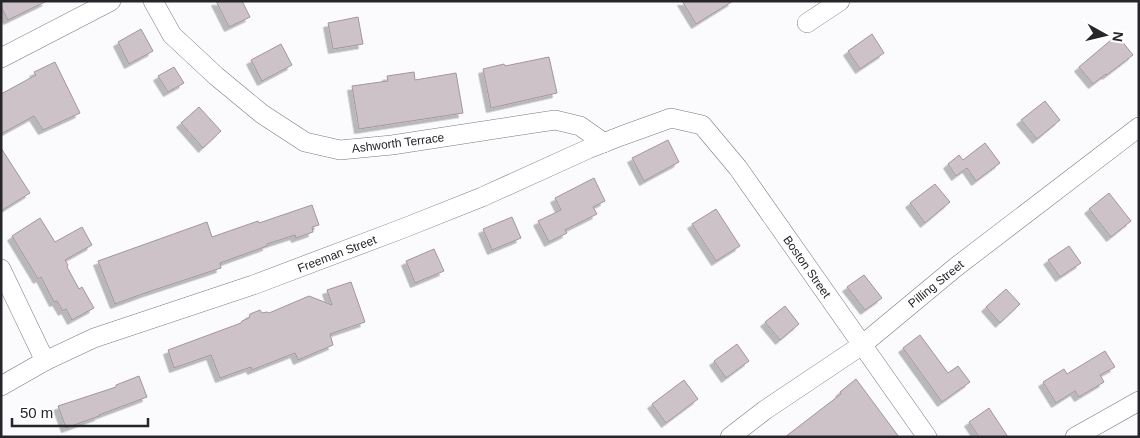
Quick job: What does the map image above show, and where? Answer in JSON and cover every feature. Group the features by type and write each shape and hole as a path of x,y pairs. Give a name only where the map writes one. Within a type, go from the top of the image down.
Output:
{"street":[{"path":"1,58 111,1"},
{"name":"Ashworth Terrace","path":"154,1 172,35 216,76 262,114 306,142 340,150 392,145 555,120 580,126 604,143"},
{"path":"807,23 840,1"},
{"name":"Freeman Street","path":"1,386 45,361 94,338 253,285 395,232 482,197 604,143 671,118"},
{"name":"Boston Street","path":"671,118 702,126 738,168 927,437"},
{"name":"Pilling Street","path":"730,437 765,410 862,344 956,267 1139,127"},
{"path":"1,269 45,361"},
{"path":"1074,437 1139,401"}],"building":[{"path":"1,1 47,1 8,20 1,7"},
{"path":"216,1 242,1 250,17 229,27"},
{"path":"682,1 733,1 696,24"},
{"path":"358,17 363,44 333,49 328,23"},
{"path":"141,29 153,51 129,64 118,42"},
{"path":"872,34 884,53 860,69 848,51"},
{"path":"1117,35 1133,55 1093,84 1079,67"},
{"path":"281,44 292,65 262,81 251,60"},
{"path":"549,57 557,93 491,108 483,69"},
{"path":"55,62 80,113 43,130 34,116 1,134 1,94 36,75 34,72"},
{"path":"174,67 184,83 168,92 158,76"},
{"path":"414,72 415,80 456,73 463,113 359,129 352,86 388,81 387,76"},
{"path":"1045,101 1060,120 1037,139 1021,120"},
{"path":"199,107 221,131 203,148 181,123"},
{"path":"668,140 679,162 644,181 632,158"},
{"path":"985,143 1000,163 976,181 967,168 956,176 948,164 959,155 963,160"},
{"path":"1,148 30,193 1,211"},
{"path":"594,178 605,201 593,207 597,214 565,230 567,233 549,242 538,221 561,210 555,198"},
{"path":"935,184 950,202 925,223 910,203"},
{"path":"1109,193 1131,221 1111,237 1089,209"},
{"path":"312,205 319,225 312,227 313,232 296,238 295,235 267,244 267,246 220,263 221,268 115,304 98,261 207,222 212,237"},
{"path":"716,209 740,246 716,261 692,224"},
{"path":"512,217 521,238 492,250 483,229"},
{"path":"40,218 55,242 82,227 92,245 65,260 79,289 82,287 94,308 72,320 66,309 63,311 57,301 54,302 41,277 38,279 12,236"},
{"path":"1069,246 1081,263 1060,277 1048,260"},
{"path":"434,249 444,271 415,283 406,261"},
{"path":"864,275 882,298 865,310 847,287"},
{"path":"351,282 365,322 330,334 333,345 298,360 295,353 252,370 251,367 220,378 211,355 174,368 168,350 241,323 249,318 250,314 260,310 262,313 269,313 309,296 332,305 327,290"},
{"path":"1006,289 1020,304 1000,323 986,307"},
{"path":"785,306 799,324 780,340 765,322"},
{"path":"920,335 948,373 958,366 970,382 942,402 903,348"},
{"path":"737,344 749,361 726,378 714,361"},
{"path":"1105,351 1115,367 1100,375 1104,382 1079,397 1075,391 1056,403 1043,382 1064,369 1067,374"},
{"path":"139,376 147,397 66,428 58,406 116,387 116,385"},
{"path":"856,379 899,437 785,437 841,394 840,392"},
{"path":"684,380 698,399 666,423 652,404"},
{"path":"989,408 1008,437 979,437 969,422"}]}
